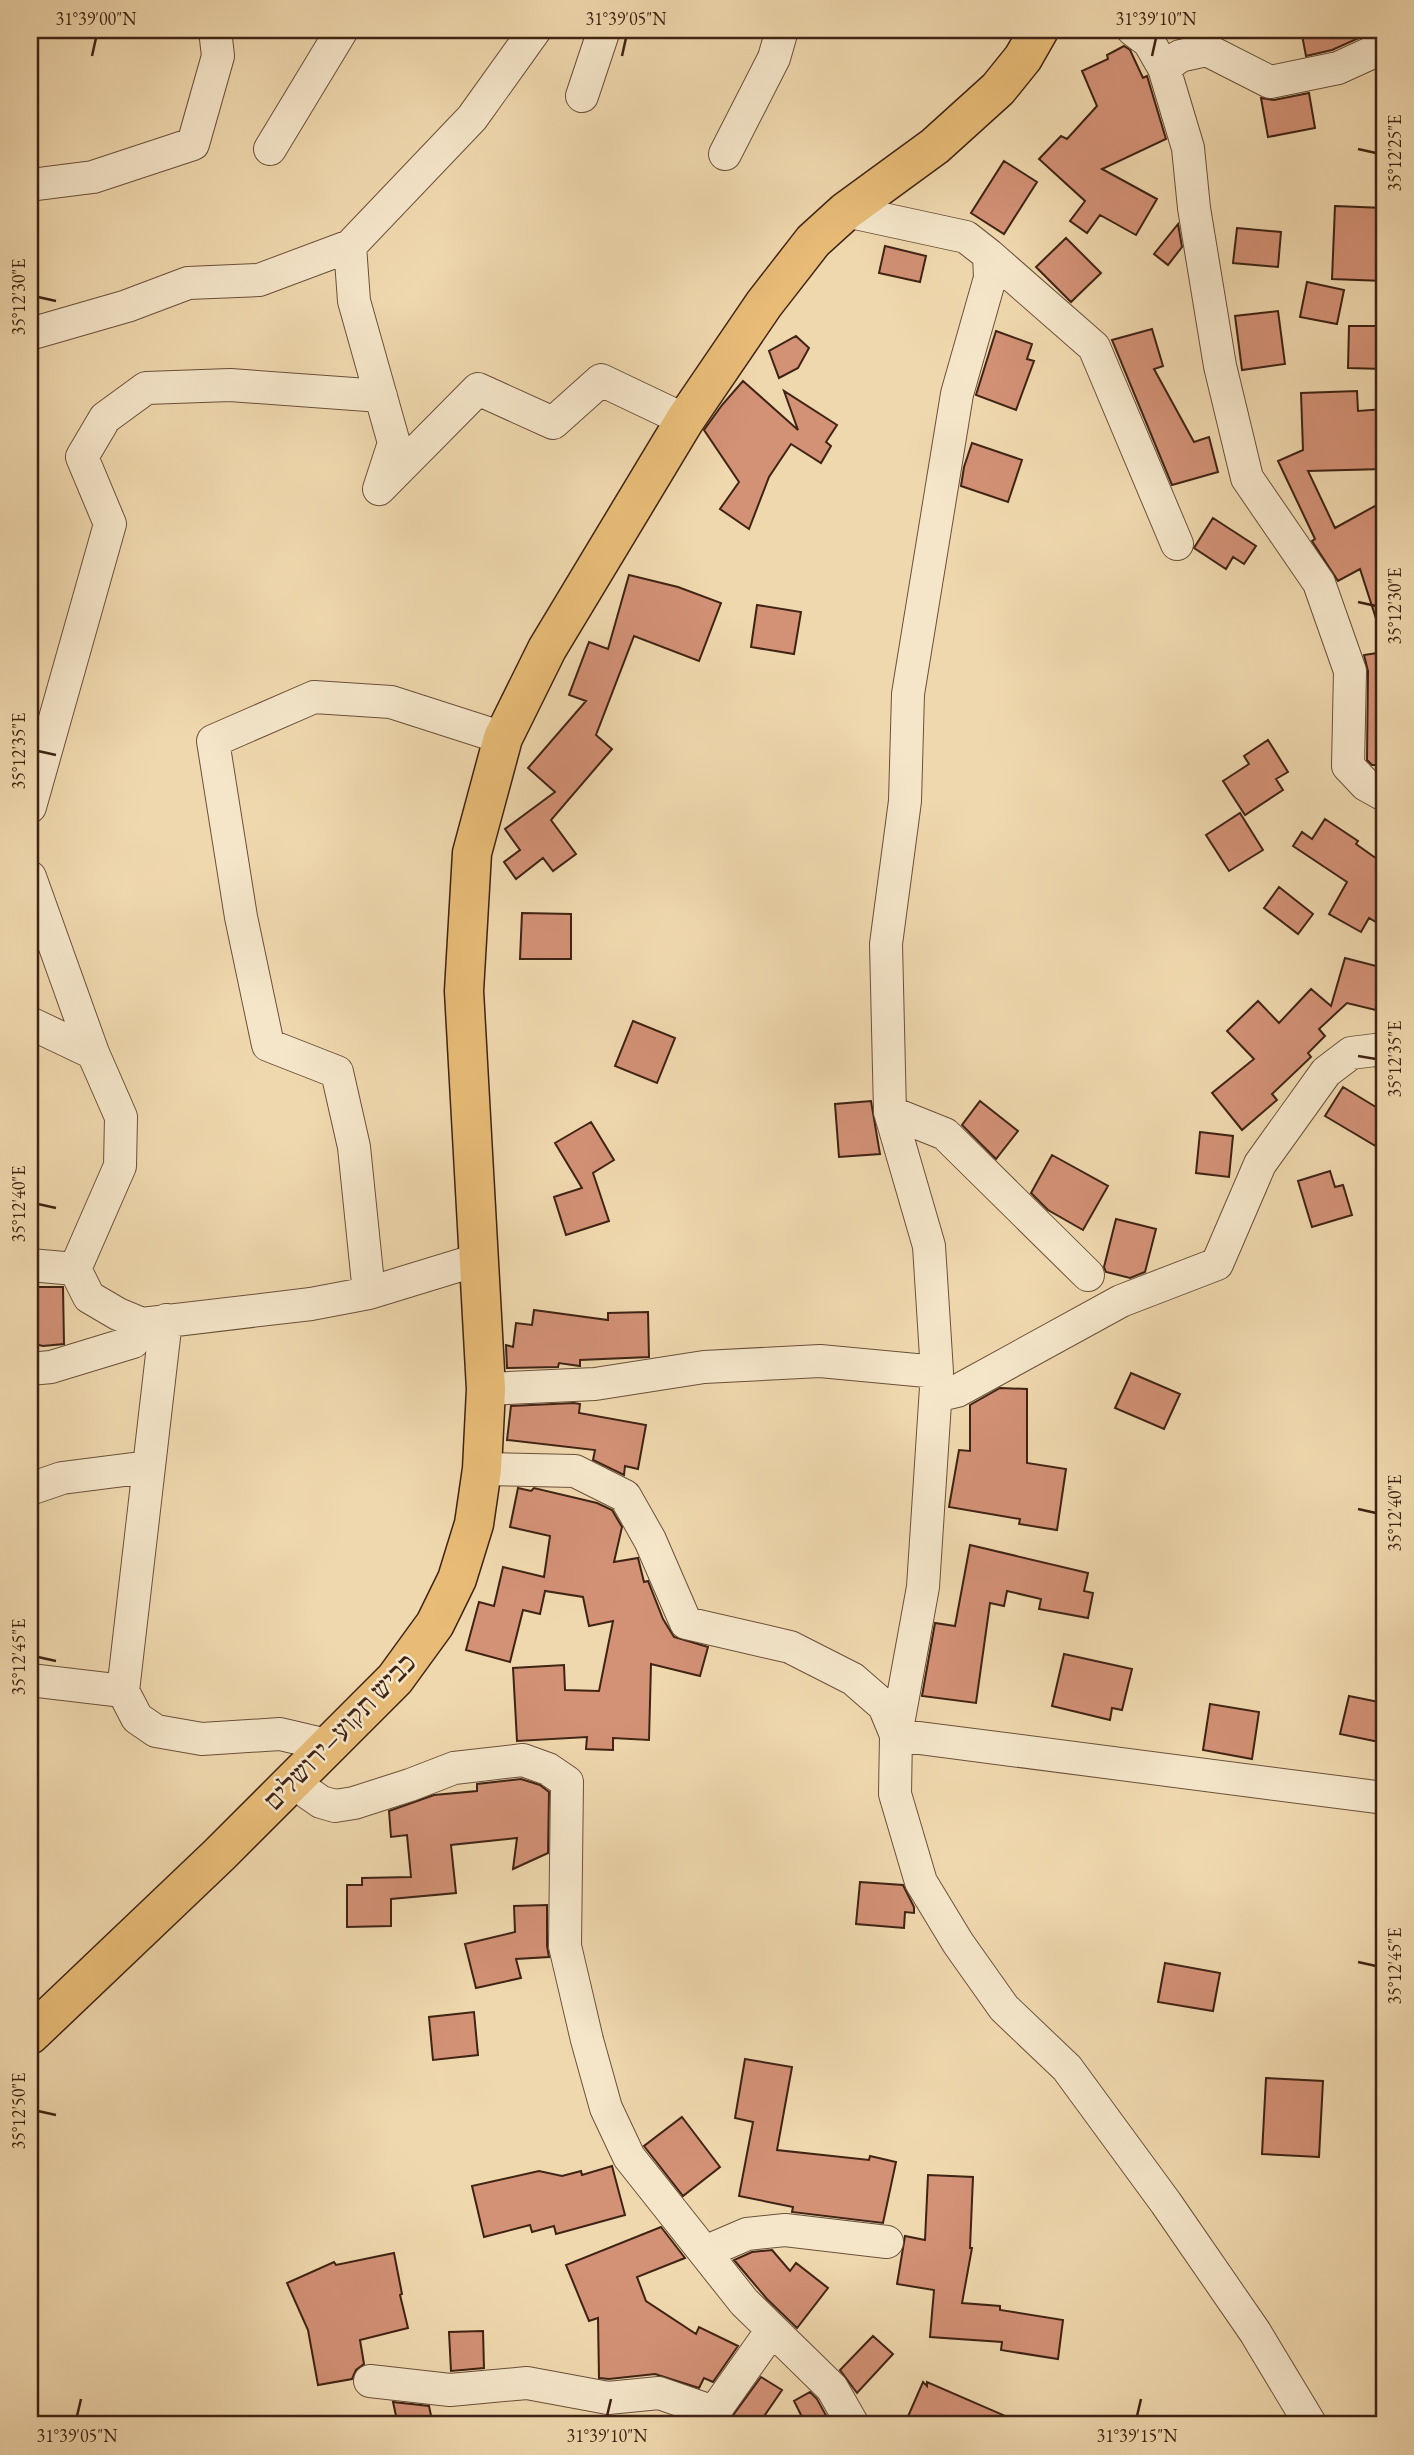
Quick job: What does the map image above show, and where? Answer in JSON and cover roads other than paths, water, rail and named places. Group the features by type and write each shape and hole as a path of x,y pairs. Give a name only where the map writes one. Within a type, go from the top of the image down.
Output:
{"main road":[{"name":"כביש תקוע–ירושלים","path":"30,2035 219,1855 395,1679 435,1625 457,1579 474,1524 482,1469 486,1389 464,991 472,852 503,738 547,649 685,420 764,304 813,241 846,211 935,146 998,89 1023,58 1040,30"}],"street":[{"path":"30,185 93,177 193,144 218,57 215,30"},
{"path":"270,149 342,30"},
{"path":"30,334 127,306 188,283 259,279 350,246 472,118 536,30"},
{"path":"582,96 604,30"},
{"path":"725,154 774,58 782,30"},
{"path":"1133,30 1149,42 1164,68 1188,148 1194,208 1220,366 1247,478 1319,583 1349,671 1348,766 1366,785 1384,795"},
{"path":"1164,68 1180,56 1207,50 1270,82 1338,68 1384,47"},
{"path":"846,211 965,237 1094,347 1177,544"},
{"path":"350,246 354,301 394,443 379,489 478,389 553,423 601,380 685,420"},
{"path":"989,255 990,278 957,394 908,694 905,801 886,944 890,1112 929,1246 936,1384 923,1587 896,1735 895,1794 921,1882 958,1943 1004,2008 1067,2068 1166,2203 1255,2332 1311,2425"},
{"path":"30,807 110,524 82,457 105,418 146,388 230,385 381,396"},
{"path":"369,1293 354,1147 337,1072 268,1045 241,918 213,741 314,696 391,702 503,738"},
{"path":"30,877 93,1053 121,1117 120,1166 75,1269"},
{"path":"30,1023 93,1053"},
{"path":"486,1389 595,1384 704,1367 820,1361 936,1384 957,1391 1121,1301 1217,1264 1261,1164 1326,1072 1351,1053 1375,1049 1384,1051"},
{"path":"890,1112 945,1134 1088,1275"},
{"path":"75,1269 89,1297 118,1314 154,1322 311,1304 369,1293 480,1259"},
{"path":"30,1265 75,1269"},
{"path":"30,1369 51,1367 134,1342 154,1322"},
{"path":"154,1322 148,1468 123,1691 137,1718 156,1731 202,1739 279,1734 327,1745"},
{"path":"30,1489 62,1478 148,1468"},
{"path":"482,1469 575,1471 625,1496 650,1540 686,1623 790,1647 853,1679 884,1706 896,1735"},
{"path":"30,1680 123,1691"},
{"path":"896,1735 1384,1798"},
{"path":"296,1776 308,1793 321,1802 335,1806 355,1803 410,1786 454,1768 523,1760 548,1769 567,1782 565,1946 606,2108 629,2157 744,2302 832,2388 853,2425"},
{"path":"705,2252 747,2234 785,2231 887,2242"},
{"path":"370,2381 450,2390 527,2384 608,2398 659,2393 714,2412 772,2330"}]}
